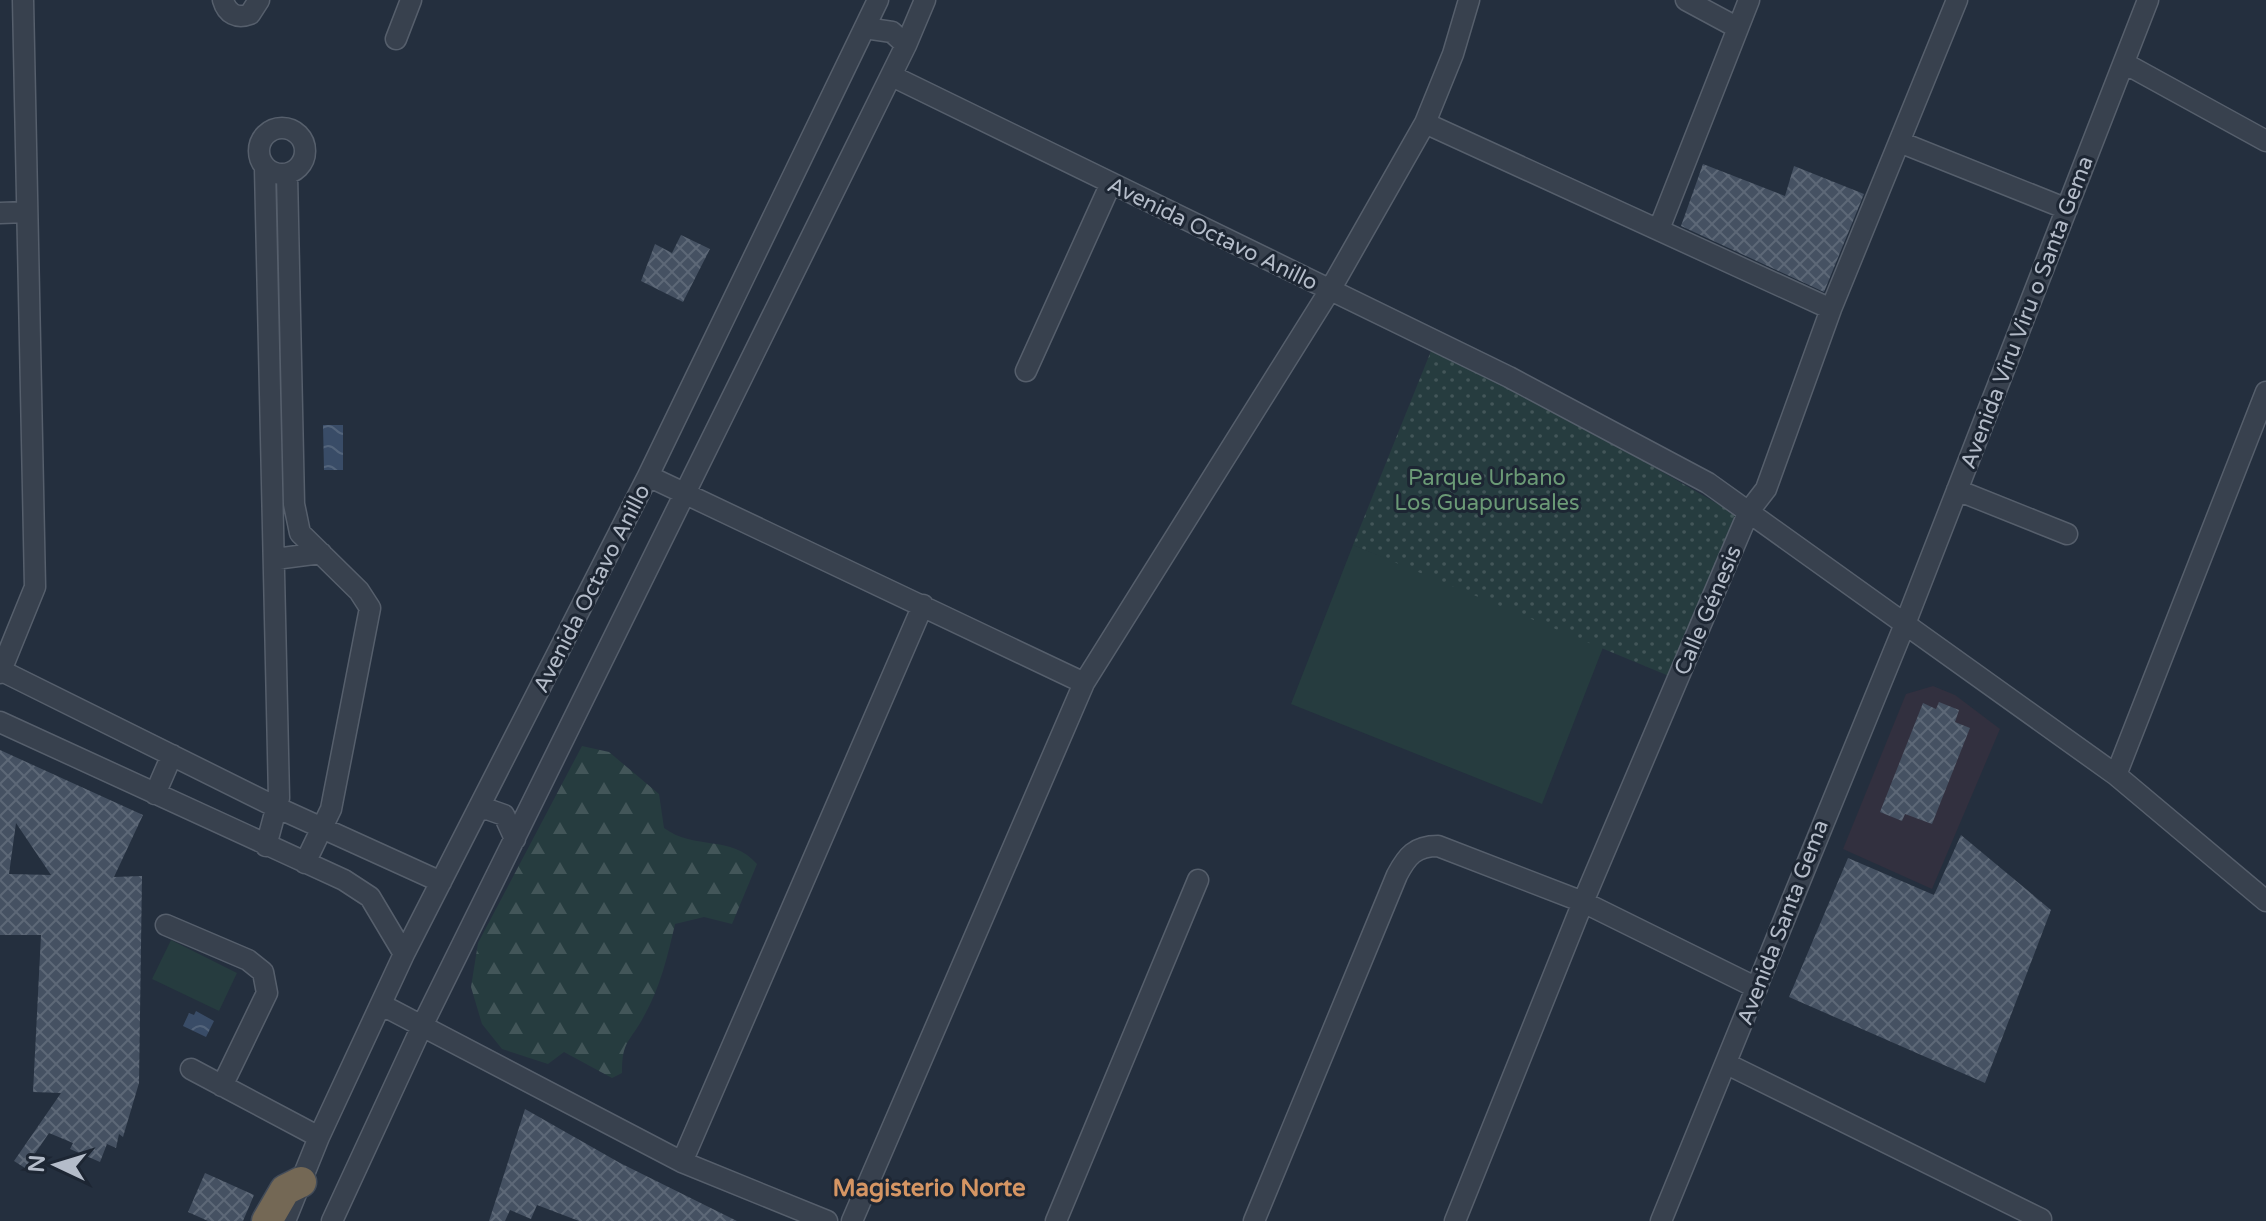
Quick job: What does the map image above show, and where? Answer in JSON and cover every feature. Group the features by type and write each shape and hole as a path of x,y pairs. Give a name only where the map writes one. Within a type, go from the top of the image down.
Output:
{"highway":[{"path":"267,1221 285,1190 301,1182"}],"street":[{"path":"23,0 35,587 0,671 276,807 441,882"},
{"path":"223,0 228,11 239,16 250,14 259,0"},
{"path":"396,39 411,0"},
{"name":"Avenida Octavo Anillo","path":"285,1221 319,1137 404,954 648,476 878,0"},
{"name":"Avenida Octavo Anillo","path":"332,1221 423,1024 892,76 925,0"},
{"name":"Avenida Octavo Anillo","path":"892,76 1330,290 1425,123 1453,54 1469,0"},
{"path":"1686,0 1738,28"},
{"path":"1659,229 1749,0"},
{"name":"Calle Génesis","path":"1455,1221 1583,902 1749,511 1766,489 1831,309 1902,143 1957,0"},
{"name":"Avenida Viru Viru o Santa Gema","path":"1905,624 2148,0"},
{"path":"865,28 892,32 906,45"},
{"path":"2124,63 2266,141"},
{"path":"1425,123 1831,309"},
{"path":"265,168 287,174 299,166 305,153 302,138 290,129 275,128 262,138 258,153 265,168 275,559 276,807 266,846"},
{"path":"1902,143 2067,209"},
{"path":"287,174 294,504 300,533 359,591 370,608 331,809 305,863"},
{"path":"1026,371 1111,183"},
{"path":"0,213 27,212"},
{"path":"852,1221 1084,683 1330,290 1509,377 1708,483 2116,775 2266,901"},
{"path":"2116,775 2266,392"},
{"path":"648,476 1084,683"},
{"path":"1957,490 2067,534"},
{"path":"275,559 321,553"},
{"path":"682,1162 923,605"},
{"name":"Avenida Santa Gema","path":"1661,1221 1727,1064 1829,802 1905,624"},
{"path":"0,722 344,880 370,897 404,954"},
{"path":"155,794 172,755"},
{"path":"478,810 487,809 504,815 515,839"},
{"path":"1254,1221 1406,858 1421,846 1438,846 1583,902 1757,988"},
{"path":"1056,1221 1198,880"},
{"path":"166,925 248,960 263,972 267,993 222,1086"},
{"path":"382,1005 682,1162 827,1221"},
{"path":"1727,1064 2041,1219"},
{"path":"191,1069 319,1137"}],"shaded area":[{"path":"1933,686 1955,695 2000,729 1932,889 1843,849 1906,694"}],"green space":[{"name":"Parque Urbano Los Guapurusales","path":"1435,341 1737,515 1669,676 1353,545"},
{"path":"1353,545 1604,645 1542,804 1291,704"},
{"path":"582,746 609,752 659,794 664,828 688,839 736,849 757,864 732,924 704,917 675,924 655,994 625,1047 622,1073 612,1078 564,1052 548,1064 502,1049 482,1024 471,987 478,943"},
{"path":"171,940 237,973 219,1011 152,979"}],"water":[{"path":"323,425 343,425 343,470 324,470"},
{"path":"196,1011 214,1021 206,1037 183,1026 189,1013 194,1015"}],"building":[{"path":"1703,164 1785,196 1794,166 1864,194 1824,292 1681,226"},
{"path":"681,235 710,249 683,302 641,281 655,244 672,253"},
{"path":"1939,702 1959,710 1955,722 1970,728 1932,824 1905,814 1902,821 1880,812 1923,703 1936,709"},
{"path":"0,750 143,815 114,877 142,876 139,1083 123,1137 119,1134 116,1148 107,1144 100,1162 70,1149 73,1143 49,1133 25,1168 14,1161 61,1093 33,1092 41,935 0,935","holes":["16,823 51,875 9,874"]},
{"path":"1961,835 2051,910 1985,1083 1789,997 1848,858 1934,895"},
{"path":"525,1109 620,1163 737,1221 579,1221 537,1205 531,1219 510,1210 505,1221 489,1221"},
{"path":"205,1173 254,1195 243,1221 208,1221 188,1212"}],"district":[{"name":"Magisterio Norte","path":"929,1188"}]}
